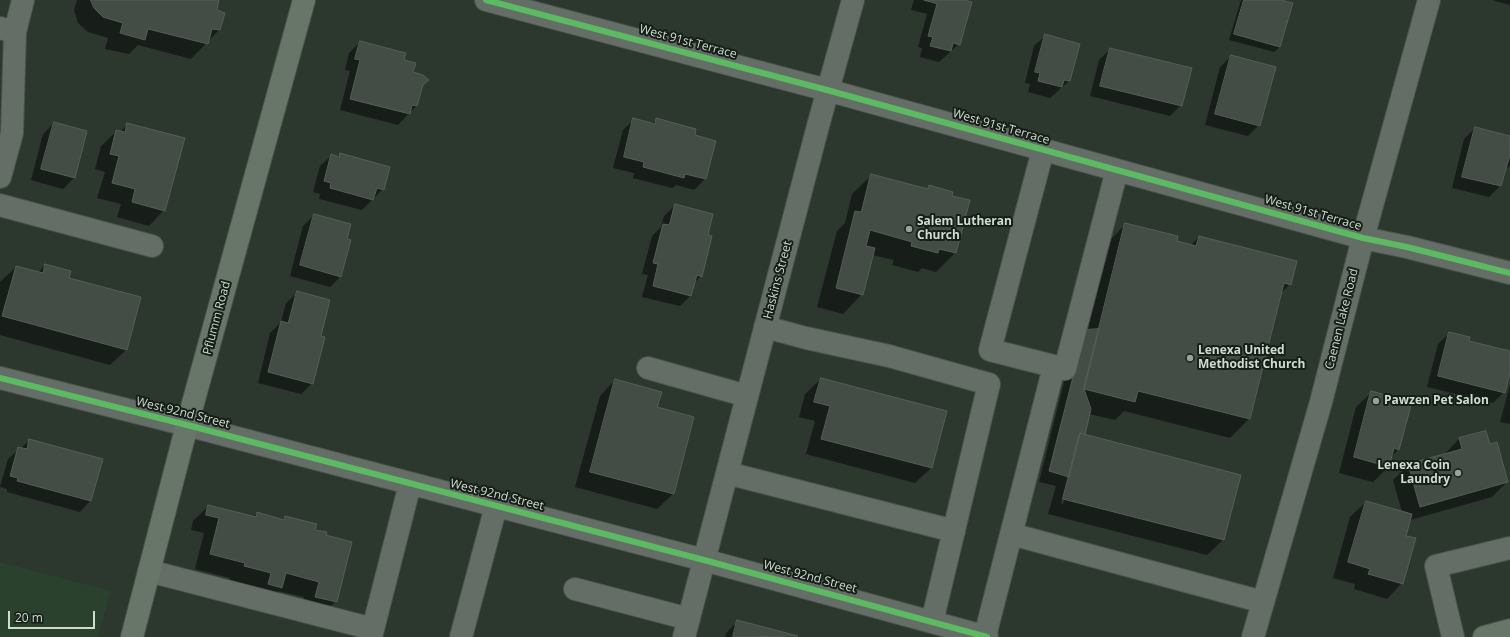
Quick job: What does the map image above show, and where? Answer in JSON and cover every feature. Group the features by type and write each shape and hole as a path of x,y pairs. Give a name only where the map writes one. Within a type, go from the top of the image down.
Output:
{"main road":[{"name":"Pflumm Road","path":"132,637 187,425 304,0"},
{"path":"1484,637 1510,630"}],"street":[{"path":"0,178 12,133 7,30 24,0"},
{"name":"West 91st Terrace","path":"486,0 828,90 1363,238 1407,247 1510,274"},
{"name":"Haskins Street","path":"687,628 765,327 853,0"},
{"name":"Caenen Lake Road","path":"1253,637 1321,402 1363,238 1429,0"},
{"path":"1043,150 990,350 1065,369 1117,170"},
{"path":"0,205 152,246"},
{"path":"765,327 806,338 889,356 989,384 932,622"},
{"path":"986,637 1054,367"},
{"path":"648,368 747,396"},
{"name":"West 92nd Street","path":"0,378 187,425 704,560 986,637"},
{"path":"727,473 954,531"},
{"path":"149,571 372,633 410,484"},
{"path":"461,637 496,506"},
{"path":"1011,534 1263,602"},
{"path":"1454,637 1436,566 1510,548"},
{"path":"575,589 687,628"}],"shaded area":[{"path":"0,562 111,591 98,637 0,637"}],"building":[{"path":"91,0 219,0 217,10 225,13 220,30 212,29 208,44 148,29 145,40 120,33 123,23 103,17 94,8"},
{"path":"924,0 965,0 972,2 960,45 953,43 951,51 930,46 933,37 928,36 937,4"},
{"path":"1244,0 1280,0 1293,3 1280,47 1234,34"},
{"path":"1045,34 1080,44 1070,81 1064,80 1062,87 1038,81 1040,73 1035,72"},
{"path":"360,41 406,53 404,60 416,63 413,72 423,75 429,80 423,85 417,106 412,105 410,114 350,99 360,60 355,59"},
{"path":"1110,48 1192,68 1182,106 1100,86"},
{"path":"1231,55 1276,67 1260,126 1215,114"},
{"path":"633,118 655,124 656,118 696,129 695,135 716,141 706,179 685,174 684,178 643,167 644,162 624,157"},
{"path":"54,122 87,131 75,178 41,169"},
{"path":"127,123 185,138 165,211 132,202 135,189 112,183 119,156 110,154 116,130 125,132"},
{"path":"1475,127 1510,136 1510,155 1501,186 1462,177"},
{"path":"340,153 390,167 384,190 377,188 373,200 330,188 331,183 324,181 331,154 339,157"},
{"path":"871,174 928,189 929,185 953,192 952,196 970,200 956,253 939,249 938,253 911,246 912,242 870,230 866,246 875,248 863,295 836,288 855,211 861,212"},
{"path":"675,204 713,214 708,235 712,236 702,277 697,275 691,296 653,286 658,264 653,263 663,224 669,225"},
{"path":"314,214 351,224 347,239 351,240 341,277 300,265"},
{"path":"1125,223 1178,236 1177,241 1196,246 1199,236 1297,261 1291,285 1284,283 1250,419 1138,391 1135,402 1084,389"},
{"path":"45,264 71,271 69,278 141,297 127,350 2,316 16,266 43,273"},
{"path":"297,291 330,300 321,336 325,337 313,384 268,372 281,321 288,323"},
{"path":"1099,329 1084,389 1091,409 1085,435 1080,433 1069,477 1049,471 1085,330"},
{"path":"1449,332 1470,337 1469,341 1510,351 1510,373 1505,393 1438,376"},
{"path":"821,378 947,411 932,468 821,439 830,406 814,402"},
{"path":"615,379 662,392 657,407 694,417 674,494 590,472"},
{"path":"1371,391 1412,402 1399,450 1394,448 1389,467 1354,457"},
{"name":"Lenexa Coin Laundry","path":"1486,431 1490,444 1497,442 1508,482 1420,507 1408,464 1462,449 1459,438"},
{"path":"1080,433 1241,475 1224,540 1063,499"},
{"path":"29,439 103,459 91,501 17,481 18,478 10,476 18,447 27,449"},
{"path":"1366,501 1412,514 1406,536 1416,538 1403,584 1368,574 1370,569 1348,562"},
{"path":"208,505 256,517 257,512 284,520 285,516 317,524 315,530 327,532 326,535 352,542 337,602 315,597 319,582 286,573 282,588 268,584 271,573 244,566 245,563 210,554 219,518 206,515"},
{"path":"737,620 798,636 733,637"}],"cycle path":[{"path":"486,0 827,90 1363,238 1407,247 1510,273"},
{"path":"0,378 187,425 704,560 987,637"}],"place":[{"name":"Salem Lutheran Church","path":"909,229"},
{"name":"Lenexa United Methodist Church","path":"1190,358"},
{"name":"Pawzen Pet Salon","path":"1376,401"},
{"name":"Lenexa Coin Laundry","path":"1458,473"}]}
